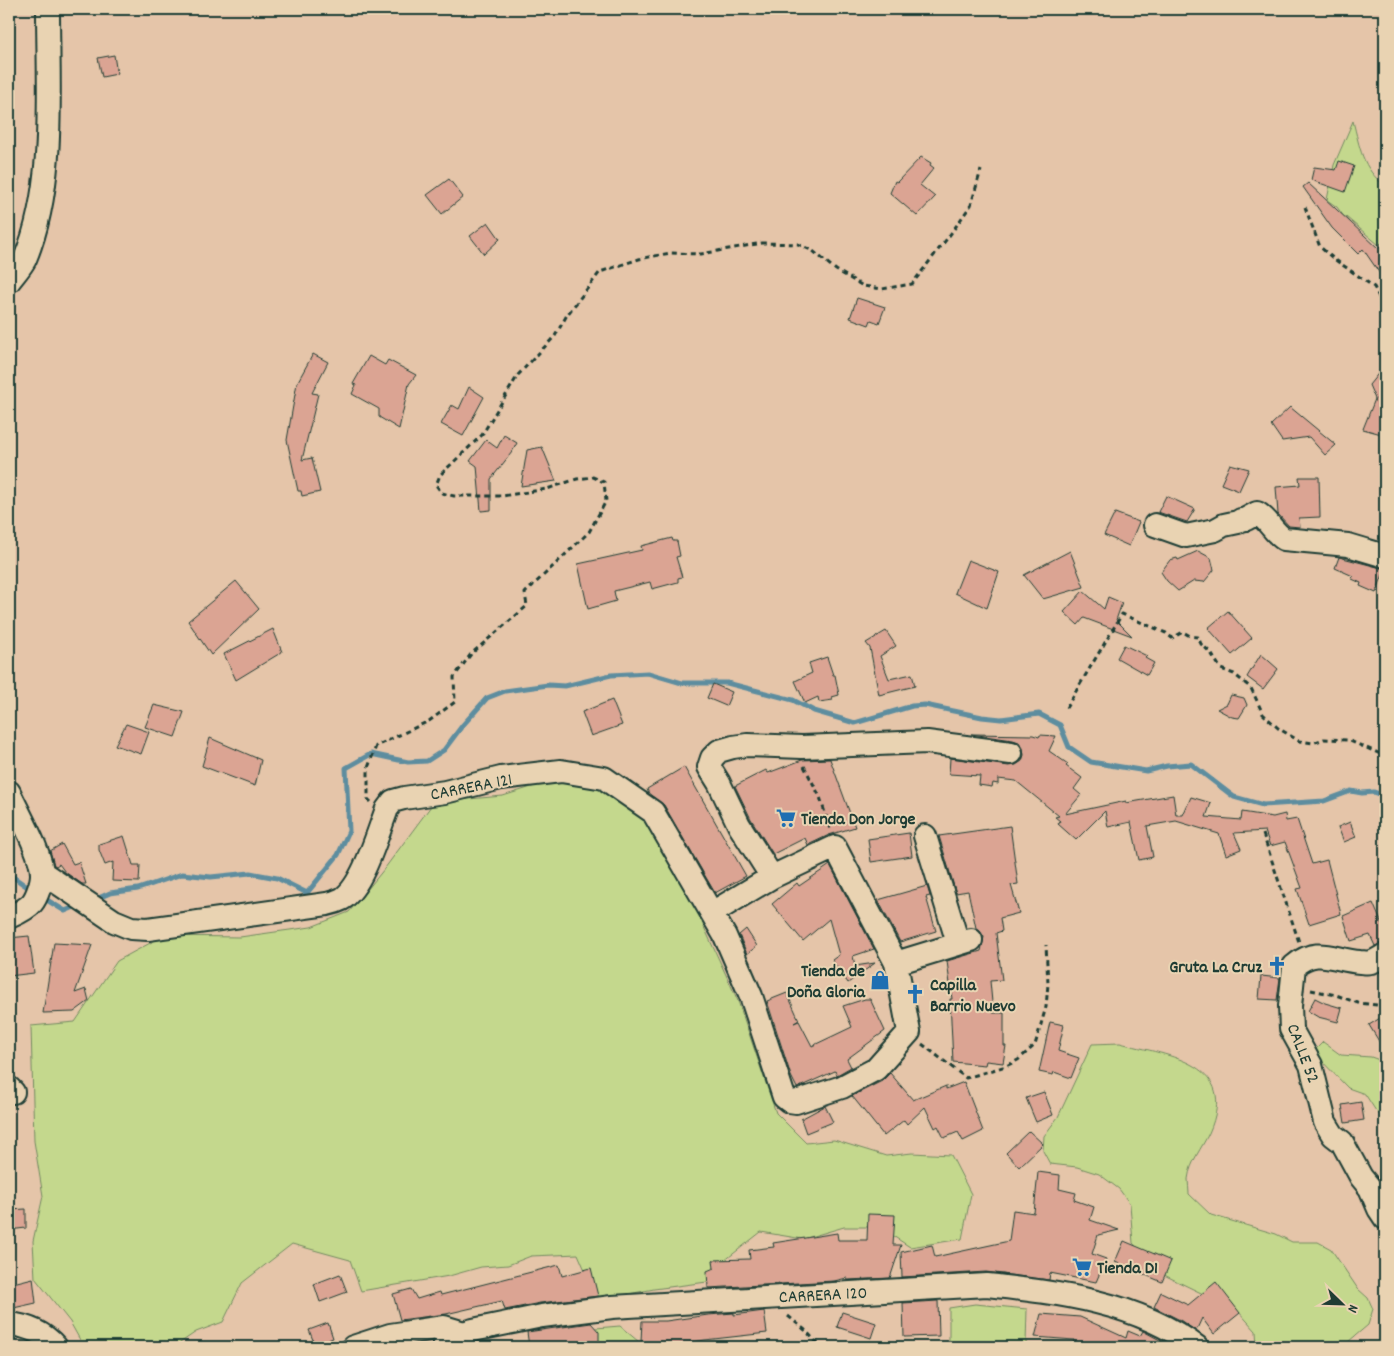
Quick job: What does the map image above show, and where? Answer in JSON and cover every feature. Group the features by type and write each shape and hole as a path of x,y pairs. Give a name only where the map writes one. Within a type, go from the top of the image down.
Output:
{"street":[{"path":"9,281 24,261 38,218 46,173 48,9"},
{"path":"1155,525 1186,536 1238,522 1257,513 1262,516 1277,535 1284,539 1348,546 1375,553"},
{"path":"772,877 739,825 709,766 712,758 719,751 733,747 755,745 802,747 926,742 1011,753"},
{"name":"CARRERA 121","path":"42,877 114,921 131,928 148,929 328,904 342,898 354,888 363,871 384,816 393,801 445,792 501,778 562,771 604,778 653,812 725,936 751,996 784,1097 789,1101 796,1102 842,1088 876,1069 909,1032"},
{"path":"9,792 36,849 42,877 32,903 9,917"},
{"path":"896,964 965,942 925,836"},
{"path":"712,913 772,877 835,847 896,964 909,1032"},
{"path":"1300,962 1321,954 1346,961 1372,962 1385,955"},
{"name":"CALLE 52","path":"1300,962 1290,1006 1291,1029 1311,1064 1325,1122 1333,1135 1342,1142 1361,1177 1370,1188 1385,1218"},
{"name":"CARRERA 120","path":"444,1347 464,1333 542,1316 612,1307 987,1286 1049,1292 1084,1298 1114,1307 1173,1331 1197,1347"},
{"path":"9,1324 25,1326 49,1338 56,1347"},
{"path":"353,1347 390,1335 444,1327 464,1333"}],"path":[{"path":"384,816 368,799 368,768 376,746 429,721 456,702 454,677 471,654 527,606 525,593 589,532 606,501 604,482 593,477 577,479 547,489 502,496 454,496 442,493 436,485 440,475 482,435 518,375 556,336 567,315 600,272 639,259 670,253 701,254 762,243 798,244 813,251 836,270 863,286 882,289 912,284 971,205 981,170"},
{"path":"1305,208 1320,247 1374,287 1385,309"},
{"path":"1066,708 1122,614 1166,633 1172,638 1183,632 1190,636 1198,637 1201,644 1211,653 1221,669 1234,674 1251,688 1263,714 1278,728 1298,741 1313,743 1324,739 1348,740 1385,756"},
{"path":"802,747 802,760 809,778 820,797 835,847"},
{"path":"1263,834 1291,922 1307,989 1336,995 1358,1003 1385,1006"},
{"path":"909,1032 929,1051 966,1078 1006,1066 1018,1060 1034,1045 1046,1007 1048,984 1046,945"},
{"path":"768,1297 778,1309 806,1330 821,1347"}],"green space":[{"path":"1353,121 1363,157 1371,172 1385,186 1385,243 1383,241 1379,245 1344,217 1337,207 1327,200 1334,165"},
{"path":"560,778 605,787 646,818 661,848 681,874 695,903 703,925 738,1001 776,1113 806,1143 834,1140 886,1156 912,1153 951,1155 971,1194 962,1239 910,1247 879,1227 844,1227 803,1239 761,1232 724,1261 707,1282 654,1289 598,1300 578,1254 531,1256 508,1265 481,1267 449,1276 361,1291 350,1260 292,1244 242,1283 223,1322 196,1332 174,1347 84,1347 70,1322 35,1278 33,1241 43,1196 34,1141 31,1026 75,1022 117,961 163,936 240,937 311,927 349,912 385,868 434,802 503,796"},
{"path":"1323,1042 1341,1055 1371,1057 1385,1062 1385,1120 1376,1111 1365,1094 1348,1088 1313,1052"},
{"path":"1120,1043 1178,1059 1195,1067 1208,1077 1215,1091 1216,1110 1209,1133 1189,1173 1189,1194 1211,1215 1276,1234 1292,1242 1318,1242 1331,1249 1358,1289 1368,1298 1373,1309 1368,1325 1342,1347 1257,1347 1256,1331 1238,1311 1158,1272 1133,1243 1130,1204 1119,1189 1099,1174 1077,1167 1050,1164 1043,1151 1044,1136 1058,1117 1092,1044"},
{"path":"975,1304 1027,1309 1026,1344 1030,1347 943,1347 949,1343 949,1308"},
{"path":"620,1326 645,1347 531,1347 536,1338 560,1331"}],"building":[{"path":"114,55 117,74 102,77 98,58"},
{"path":"921,157 931,163 930,165 934,168 920,185 935,197 917,216 890,193 895,181 897,182"},
{"path":"1339,161 1354,166 1345,192 1311,180 1314,167 1336,170"},
{"path":"449,179 463,197 442,214 427,195"},
{"path":"1308,183 1378,248 1385,240 1385,281 1363,249 1358,254 1332,228 1303,187"},
{"path":"488,222 500,239 484,254 470,236"},
{"path":"857,298 885,307 879,323 871,320 869,325 850,318"},
{"path":"313,354 328,362 312,393 318,394 302,460 312,458 320,492 302,496 301,491 298,491 287,440 297,383"},
{"path":"369,356 385,365 388,360 416,375 409,384 399,429 379,417 379,409 352,394 356,385 353,384"},
{"path":"1385,365 1385,435 1363,429 1375,399 1369,385"},
{"path":"469,387 484,397 463,436 441,424 452,405 459,409"},
{"path":"1290,407 1336,445 1325,455 1309,437 1282,441 1271,425"},
{"path":"504,435 517,443 491,479 491,510 481,511 477,466 470,461 486,440 497,448"},
{"path":"542,447 556,481 521,486 527,450"},
{"path":"1230,464 1249,469 1239,491 1221,484"},
{"path":"1299,477 1319,477 1320,517 1299,518 1300,527 1289,526 1278,514 1276,487 1300,485"},
{"path":"1166,496 1195,509 1187,522 1158,512"},
{"path":"1115,513 1139,522 1129,546 1104,535"},
{"path":"672,538 673,541 677,541 680,556 676,557 682,577 678,578 678,582 652,589 650,582 614,591 616,601 588,609 578,564 642,550 641,546"},
{"path":"1070,551 1084,587 1043,599 1024,575"},
{"path":"1198,551 1211,558 1214,570 1204,582 1194,581 1178,591 1167,581 1161,572 1170,560 1177,558 1178,560"},
{"path":"1339,557 1385,569 1376,593 1360,586 1361,583 1352,579 1353,576 1335,568"},
{"path":"968,560 999,572 987,608 955,593"},
{"path":"236,581 259,609 211,655 188,621"},
{"path":"1083,591 1104,609 1108,597 1122,603 1116,620 1132,636 1084,618 1078,625 1064,612"},
{"path":"1228,611 1252,638 1232,655 1208,628"},
{"path":"273,629 282,652 236,680 224,654"},
{"path":"886,631 896,646 880,656 889,679 912,674 915,686 879,695 870,648 866,643"},
{"path":"1124,645 1147,656 1145,658 1154,663 1147,675 1117,658"},
{"path":"1261,654 1278,669 1263,689 1247,677"},
{"path":"827,657 833,675 835,675 839,695 832,697 833,700 819,702 818,697 805,703 795,681 812,673 809,663"},
{"path":"713,684 732,692 726,706 707,698"},
{"path":"1231,695 1244,698 1247,705 1239,718 1232,717 1217,709 1227,704"},
{"path":"612,700 622,725 591,736 582,712"},
{"path":"154,705 184,712 175,737 145,727"},
{"path":"126,724 149,732 141,754 115,745"},
{"path":"971,734 1056,736 1049,751 1068,764 1066,766 1082,778 1074,789 1081,795 1065,814 1126,801 1126,803 1173,795 1176,815 1183,815 1191,797 1211,803 1206,817 1241,820 1242,812 1273,817 1285,814 1286,821 1297,819 1312,864 1327,860 1341,914 1309,924 1297,889 1302,888 1285,842 1270,846 1265,831 1234,833 1241,849 1226,855 1219,834 1176,821 1147,826 1153,857 1139,860 1131,822 1108,827 1105,811 1076,840 1058,824 1060,821 1055,817 1059,816 1016,781 998,779 998,784 993,783 992,787 979,785 980,776 949,774 950,758 1009,766 1016,765 1022,761 1024,755 1023,748 1019,742"},
{"path":"210,738 261,760 255,786 202,766"},
{"path":"830,759 855,827 829,835 808,845 805,838 773,854 751,819 735,786 766,770 768,773 802,760"},
{"path":"684,767 746,876 715,893 664,805 649,794 647,789"},
{"path":"1350,822 1356,837 1344,842 1338,827"},
{"path":"1010,826 1018,884 1011,885 1019,913 1000,918 1002,931 996,933 1002,980 990,981 993,1013 1004,1013 1004,1046 1006,1046 1003,1063 986,1061 985,1065 953,1062 950,999 952,999 947,961 981,951 984,937 976,928 968,891 956,893 939,836"},
{"path":"909,833 912,856 871,862 868,839"},
{"path":"124,836 133,865 140,865 139,882 112,881 113,862 105,865 99,850 99,844"},
{"path":"62,844 73,864 79,862 86,884 82,884 65,872 59,864 54,865 50,851"},
{"path":"830,865 874,949 853,956 855,966 875,963 848,983 832,960 839,955 829,919 803,941 772,904 797,883 799,886"},
{"path":"927,886 930,896 926,897 936,931 900,942 878,900"},
{"path":"1373,903 1385,931 1385,942 1375,946 1370,935 1351,941 1343,916"},
{"path":"746,929 757,946 747,954 739,935"},
{"path":"29,936 34,973 9,976 9,938"},
{"path":"54,943 92,945 75,993 86,989 89,1001 74,1012 43,1013"},
{"path":"1261,976 1280,978 1277,1000 1259,999"},
{"path":"787,993 799,1020 794,1023 799,1021 812,1046 852,1027 843,1006 865,999 870,999 885,1031 847,1059 851,1067 837,1075 835,1071 797,1088 791,1076 767,1001"},
{"path":"1315,998 1342,1008 1338,1022 1318,1017 1308,1011"},
{"path":"1385,1015 1385,1051 1369,1025"},
{"path":"1050,1022 1064,1025 1058,1051 1079,1058 1071,1078 1054,1072 1053,1075 1039,1072"},
{"path":"890,1073 913,1100 946,1086 946,1089 964,1082 983,1131 963,1141 958,1132 944,1138 938,1126 935,1128 925,1107 907,1124 904,1120 884,1136 852,1096 882,1081"},
{"path":"1044,1092 1053,1115 1036,1122 1026,1098"},
{"path":"1361,1102 1364,1120 1345,1123 1342,1105"},
{"path":"825,1106 833,1122 806,1133 801,1119"},
{"path":"1029,1131 1043,1144 1019,1167 1006,1153"},
{"path":"1038,1172 1060,1175 1059,1189 1076,1193 1074,1200 1094,1207 1090,1220 1119,1230 1098,1235 1092,1254 1106,1259 1096,1282 1050,1273 1049,1280 986,1272 902,1277 901,1252 932,1245 935,1257 1009,1241 1013,1210 1034,1213"},
{"path":"26,1209 26,1228 9,1230 9,1210"},
{"path":"868,1214 895,1215 893,1245 901,1245 890,1278 847,1280 847,1278 834,1281 708,1288 707,1271 714,1268 713,1260 750,1259 749,1250 774,1247 773,1243 837,1233 838,1240 867,1240"},
{"path":"1124,1241 1171,1261 1162,1282 1115,1262"},
{"path":"559,1265 562,1276 591,1268 598,1296 540,1303 505,1310 502,1301 446,1314 400,1320 393,1294 411,1289 417,1299 440,1292 441,1295"},
{"path":"340,1274 347,1292 320,1302 314,1284"},
{"path":"33,1278 36,1303 9,1309 9,1284"},
{"path":"1216,1282 1240,1313 1214,1334 1202,1318 1196,1331 1180,1320 1154,1307 1161,1292 1188,1305"},
{"path":"938,1301 939,1336 904,1337 903,1303"},
{"path":"764,1311 767,1333 670,1346 641,1341 642,1321 666,1321 708,1315 734,1313 734,1315"},
{"path":"842,1312 876,1323 871,1338 837,1327"},
{"path":"1041,1314 1080,1317 1126,1338 1128,1331 1140,1336 1143,1331 1173,1347 1071,1347 1074,1340 1035,1337"},
{"path":"328,1323 333,1338 315,1345 309,1330"},
{"path":"591,1323 599,1332 599,1346 529,1347 527,1332"}],"waterway":[{"path":"94,900 110,893 138,889 182,874 211,877 250,873 277,878 307,893 338,855 349,831 346,768 371,754 408,762 427,761 444,750 487,698 505,691 548,685 565,686 611,675 648,673 682,683 727,683 793,700 814,711 855,723 912,706 925,705 1001,719 1039,714 1060,725 1069,747 1091,762 1146,771 1167,766 1191,764 1234,797 1263,805 1324,801 1351,791 1362,793 1374,792 1385,796"},
{"path":"9,874 33,891"},
{"path":"42,897 65,911 79,905"}],"place":[{"name":"Tienda Don Jorge","path":"786,818"},
{"name":"Gruta La Cruz","path":"1277,966"},
{"name":"Tienda de Doña Gloria","path":"880,980"},
{"name":"Capilla Barrio Nuevo","path":"915,994"},
{"name":"Tienda D1","path":"1082,1267"}]}
